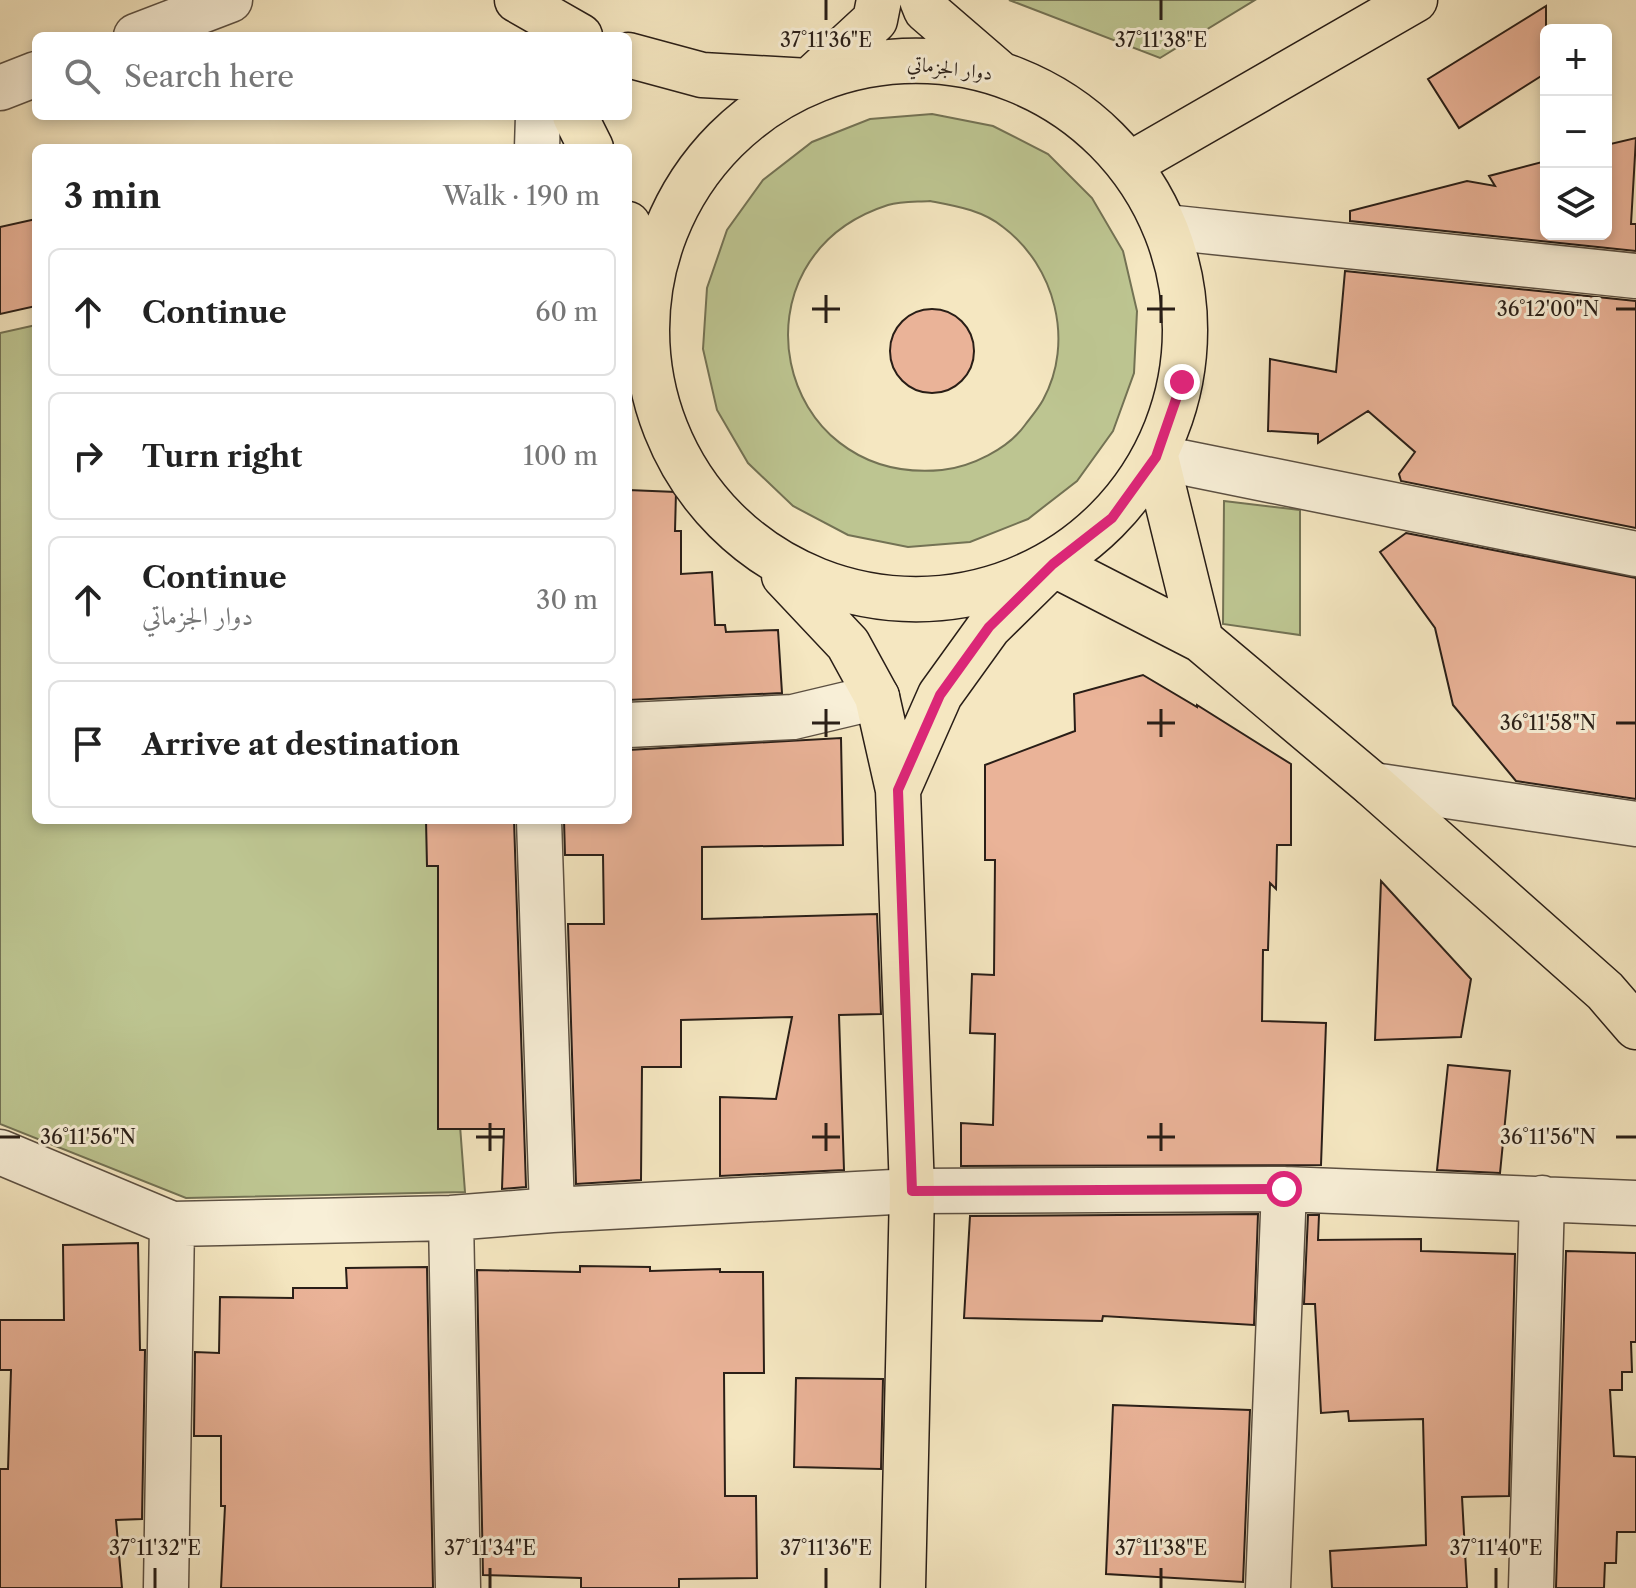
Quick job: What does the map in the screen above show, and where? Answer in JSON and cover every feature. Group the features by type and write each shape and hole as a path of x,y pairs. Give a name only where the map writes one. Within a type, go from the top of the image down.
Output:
{"main road":[{"path":"480,0 521,32"},
{"path":"517,0 573,32"},
{"path":"632,56 702,75 809,81 875,20 879,0"},
{"path":"922,0 926,10 999,73"},
{"path":"1130,164 1415,0"},
{"name":"دوار الجزماتي","path":"903,61 999,73 1071,109 1130,164 1150,195 1166,227 1186,303 1182,382 1156,457 1112,518 1053,564 984,593 908,601 834,589 766,556 679,465 644,344 650,269 672,209 707,157 754,113 809,81 903,61"},
{"path":"577,120 589,144"},
{"path":"632,232 650,269"},
{"path":"1156,457 1201,640"},
{"path":"766,556 848,644 877,697 898,790 912,1191 903,1588"},
{"path":"898,790 940,695 989,627 1053,564 1201,640 1373,785 1605,991 1636,1027"}],"street":[{"path":"146,32 230,0"},
{"path":"0,88 32,76"},
{"path":"537,144 538,120"},
{"path":"1166,227 1636,276"},
{"path":"1156,457 1636,554"},
{"path":"632,725 793,717 877,697"},
{"path":"1373,785 1636,824"},
{"path":"539,824 552,1210"},
{"path":"0,1152 172,1224 451,1218 912,1191 1284,1189 1636,1203"},
{"path":"1268,1588 1284,1189"},
{"path":"1531,1588 1542,1198"},
{"path":"451,1218 458,1588"},
{"path":"166,1588 172,1224"}],"green space":[{"path":"1009,0 1255,0 1160,58"},
{"path":"932,114 993,126 1048,154 1092,198 1123,251 1137,311 1134,373 1113,431 1077,481 1028,519 970,542 908,547 848,535 793,506 748,463 717,410 703,349 707,288 727,230 763,180 812,142 870,119","holes":["930,201 986,216 1021,243 1036,262 1047,284 1058,330 1058,354 1053,378 1041,403 1018,434 977,461 942,470 885,465 839,443 808,407 791,363 789,316 804,271 837,232 888,205"]},
{"path":"32,326 32,824 437,824 465,1192 186,1198 0,1124 0,333"},
{"path":"1224,501 1300,510 1300,635 1223,624"}],"building":[{"path":"1546,6 1546,24 1540,24 1540,77 1459,128 1428,79"},
{"path":"1636,138 1631,224 1636,224 1636,251 1350,221 1350,211 1467,181 1495,186 1489,176 1540,163 1540,240 1612,240 1612,144"},
{"path":"32,220 32,307 0,314 0,227"},
{"path":"1345,271 1636,301 1636,528 1401,481 1399,474 1415,452 1368,411 1318,443 1318,434 1268,431 1270,359 1336,372"},
{"path":"932,309 948,312 962,321 971,335 974,351 971,367 962,381 948,390 932,393 916,390 902,381 893,367 890,351 893,335 902,321 916,312"},
{"path":"632,490 676,492 675,531 681,531 681,574 712,572 715,625 725,625 726,632 778,630 782,693 632,700"},
{"path":"1406,533 1636,578 1636,799 1516,781 1453,705 1435,628 1380,552"},
{"path":"1143,675 1291,764 1291,845 1277,845 1276,889 1270,883 1268,950 1263,950 1262,1021 1326,1023 1321,1165 961,1166 961,1123 993,1125 995,1034 970,1033 972,974 994,975 995,860 985,860 985,765 1075,731 1074,694"},
{"path":"841,738 843,845 702,847 702,919 877,914 881,1014 839,1015 844,1170 720,1176 720,1097 776,1099 792,1017 681,1020 681,1067 642,1067 641,1180 576,1184 568,924 604,924 603,855 565,855 564,824 632,824 632,750"},
{"path":"426,824 514,824 526,1187 502,1189 504,1129 438,1129 438,866 427,866"},
{"path":"1381,881 1471,979 1461,1037 1375,1040"},
{"path":"1448,1065 1510,1071 1500,1173 1437,1170"},
{"path":"1258,1214 1254,1325 1103,1316 1102,1321 964,1318 970,1216"},
{"path":"1308,1215 1319,1215 1318,1240 1421,1239 1421,1251 1515,1254 1509,1496 1462,1497 1467,1588 1332,1588 1330,1551 1426,1545 1423,1419 1349,1421 1348,1411 1321,1413 1315,1304 1304,1304"},
{"path":"138,1243 140,1350 145,1350 142,1519 116,1520 122,1588 0,1588 0,1469 8,1469 11,1370 0,1370 0,1320 64,1320 63,1245"},
{"path":"1566,1251 1636,1253 1636,1342 1631,1342 1632,1372 1622,1372 1622,1390 1610,1390 1614,1456 1636,1457 1636,1532 1617,1532 1616,1563 1605,1563 1604,1588 1556,1588"},
{"path":"580,1266 650,1267 650,1271 720,1269 720,1272 763,1272 764,1373 724,1373 725,1496 756,1496 757,1578 679,1579 679,1588 581,1588 581,1578 483,1575 477,1270 580,1272"},
{"path":"427,1267 433,1588 221,1588 225,1506 221,1506 221,1436 194,1436 195,1352 219,1353 220,1297 293,1298 293,1288 347,1288 346,1268"},
{"path":"796,1378 883,1379 881,1469 794,1467"},
{"path":"1113,1405 1250,1410 1243,1582 1106,1574"}],"route":[{"path":"1182,382 1156,457 1112,518 1053,564 989,627 940,695 898,790 912,1191 1284,1189"}]}
